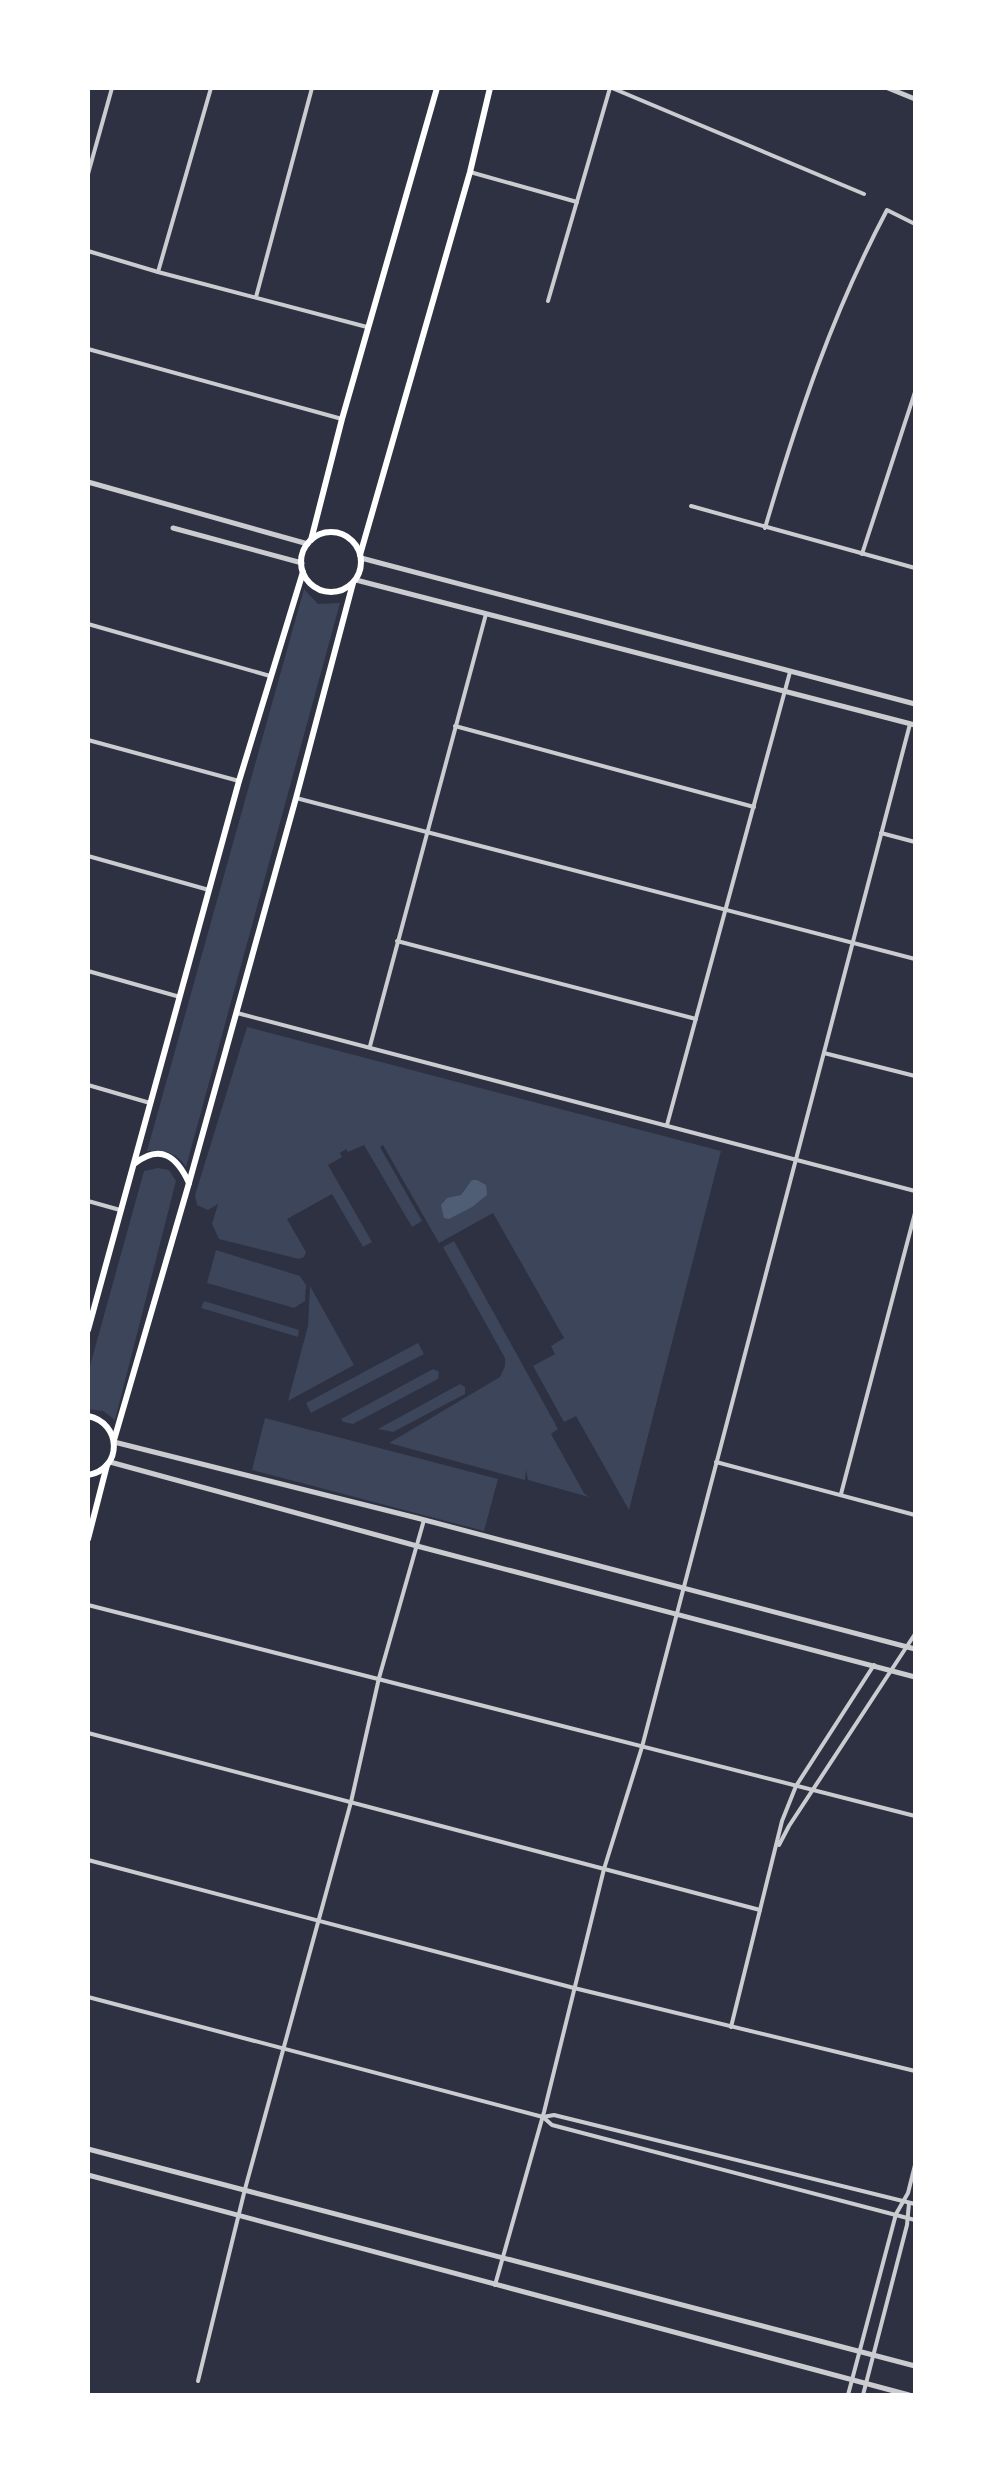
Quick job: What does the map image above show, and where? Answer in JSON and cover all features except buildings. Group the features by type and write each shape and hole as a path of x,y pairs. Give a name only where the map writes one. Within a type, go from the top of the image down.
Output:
{"main road":[{"path":"88,1330 239,781 437,88"},
{"path":"88,1539 354,581 360,571 361,557 470,172 490,88"},
{"path":"309,542 330,532 340,533 355,544 361,557"},
{"path":"302,568 313,586 322,591 341,591 354,581"},
{"path":"133,1164 143,1157 164,1155 178,1162 189,1183"},
{"path":"88,1416 102,1421 109,1428 114,1441"},
{"path":"88,1475 109,1464"}],"street":[{"path":"88,174 112,88"},
{"path":"158,272 211,88"},
{"path":"256,297 312,88"},
{"path":"548,301 611,88 864,194"},
{"path":"888,88 915,99"},
{"path":"470,172 577,202"},
{"path":"765,528 799,414 853,277 887,210 915,224"},
{"path":"88,251 368,327"},
{"path":"88,349 342,419"},
{"path":"862,554 915,392"},
{"path":"88,482 309,542"},
{"path":"691,506 915,568"},
{"path":"173,528 302,568"},
{"path":"361,557 915,704"},
{"path":"354,581 486,612 912,725 794,1161 642,1747 604,1869 543,2117 495,2285"},
{"path":"370,1047 486,612"},
{"path":"88,624 270,676"},
{"path":"667,1125 790,671"},
{"path":"455,726 754,807"},
{"path":"88,740 239,781"},
{"path":"296,798 915,959"},
{"path":"881,833 915,842"},
{"path":"88,856 209,890"},
{"path":"397,941 696,1019"},
{"path":"88,971 180,997"},
{"path":"235,1012 915,1191"},
{"path":"824,1053 915,1076"},
{"path":"88,1085 150,1103"},
{"path":"88,1201 121,1210"},
{"path":"841,1494 915,1213"},
{"path":"114,1441 915,1649"},
{"path":"716,1462 915,1515"},
{"path":"109,1464 915,1677"},
{"path":"198,2381 245,2189 351,1802 379,1678 424,1520"},
{"path":"88,1605 915,1816"},
{"path":"776,1850 915,1634"},
{"path":"731,2027 782,1821 796,1786 874,1665"},
{"path":"88,1733 760,1910"},
{"path":"88,1860 574,1988 915,2071"},
{"path":"88,1997 543,2117 554,2115 909,2202"},
{"path":"543,2117 552,2125 915,2220"},
{"path":"88,2149 915,2366"},
{"path":"863,2395 908,2218 908,2193 915,2165"},
{"path":"88,2175 909,2395"},
{"path":"848,2395 896,2214 909,2202"}],"shaded area":[{"path":"304,589 318,604 340,603 186,1167 170,1153 147,1151"},
{"path":"247,1027 721,1151 629,1510 576,1416 564,1422 533,1366 555,1354 551,1346 564,1338 493,1213 439,1243 383,1145 380,1147 422,1221 412,1227 364,1145 348,1152 346,1149 340,1153 342,1157 328,1165 372,1242 363,1247 332,1194 287,1219 306,1252 299,1259 219,1239 212,1224 218,1204 208,1210 197,1205 195,1195"},
{"path":"158,1168 169,1170 176,1181 115,1420 103,1411 88,1409 88,1373 144,1171"},
{"path":"472,1180 486,1185 487,1195 472,1207 449,1219 444,1218 441,1205 447,1198 461,1195"},
{"path":"454,1241 558,1429 551,1434 589,1497 528,1480 526,1470 525,1480 389,1443 500,1377 505,1366 505,1358 443,1247"},
{"path":"216,1250 300,1276 306,1285 305,1301 294,1308 207,1283"},
{"path":"310,1286 354,1365 288,1401 308,1326"},
{"path":"204,1301 299,1330 298,1337 201,1308"},
{"path":"418,1343 424,1354 311,1413 306,1403"},
{"path":"433,1369 439,1372 438,1379 353,1424 341,1419"},
{"path":"460,1384 465,1387 465,1394 393,1432 378,1429"},
{"path":"265,1418 498,1479 484,1531 252,1470"}]}
